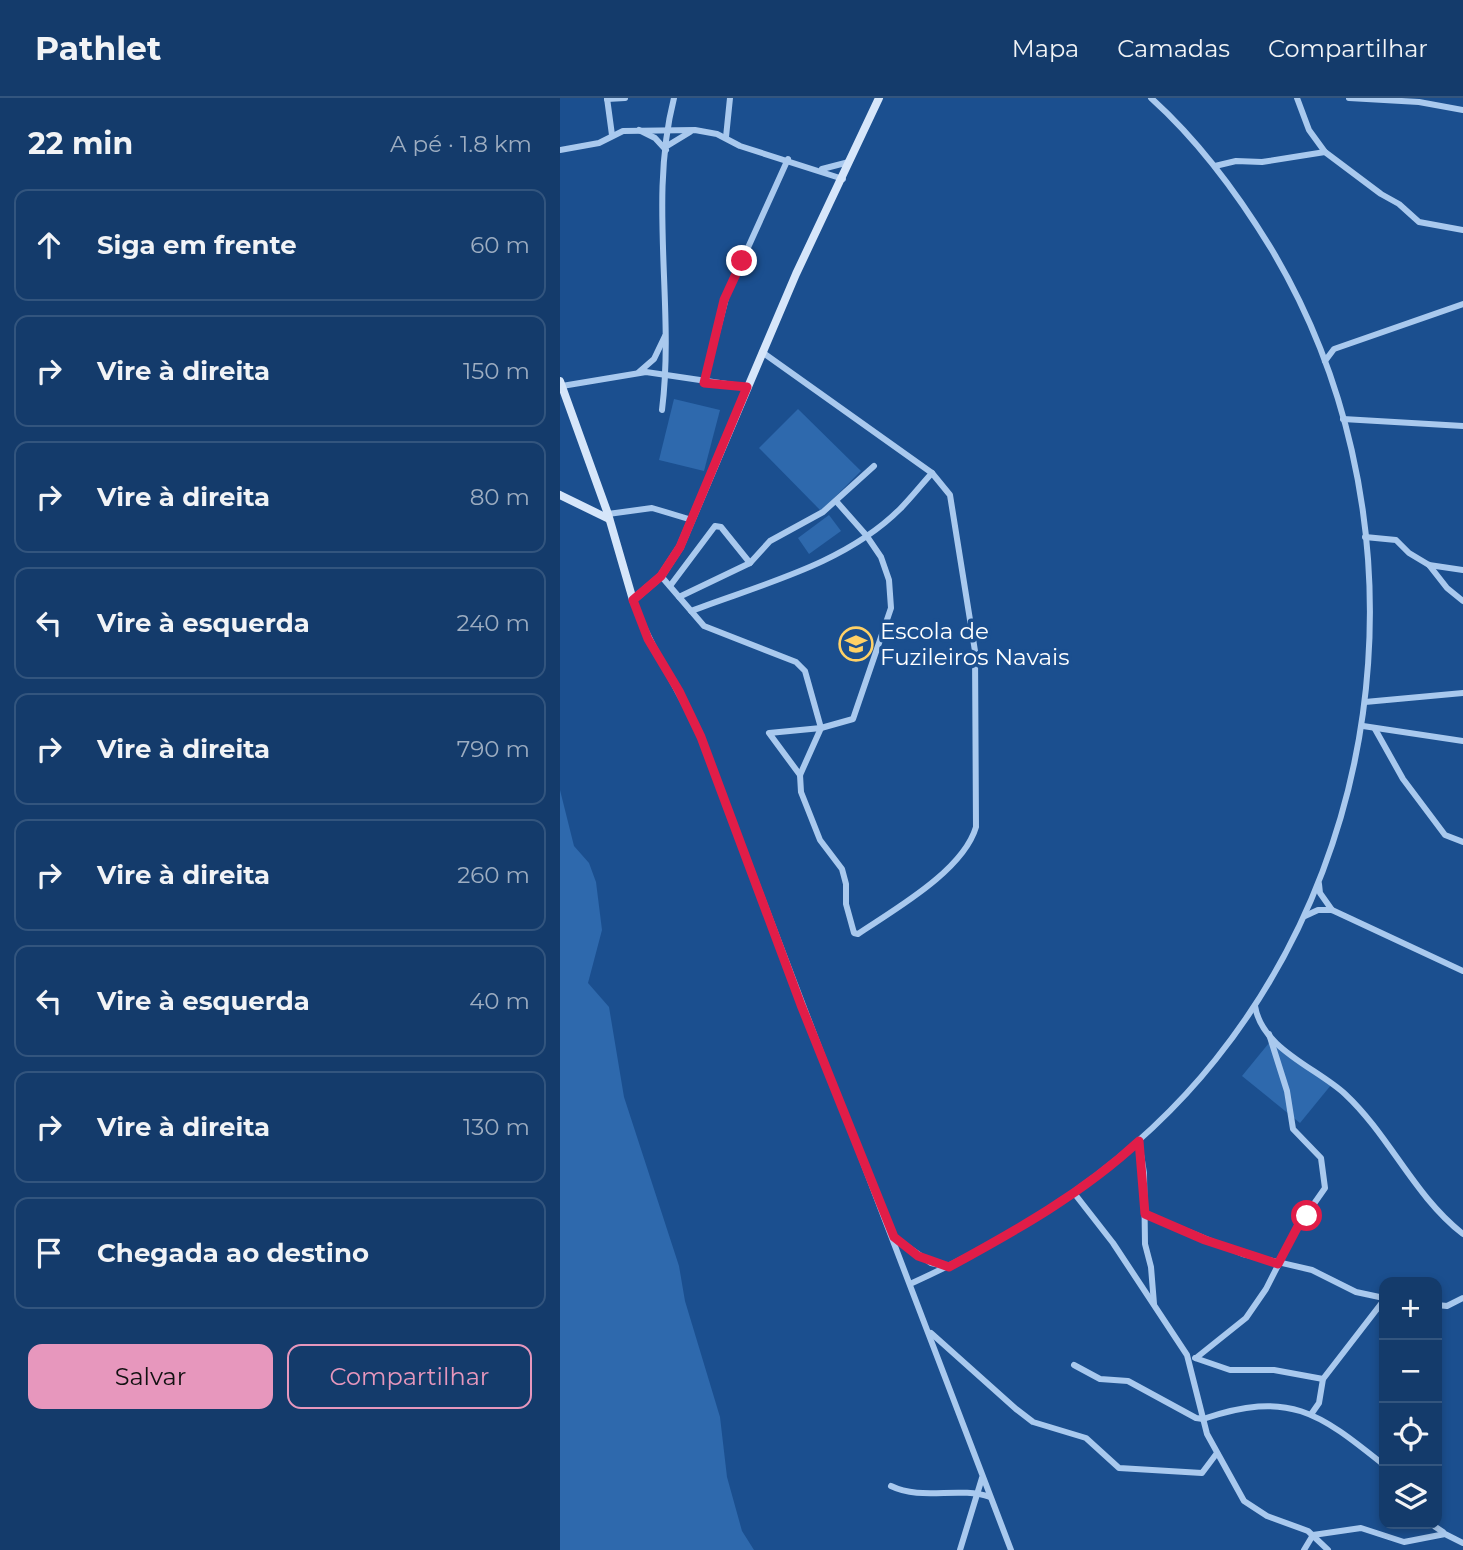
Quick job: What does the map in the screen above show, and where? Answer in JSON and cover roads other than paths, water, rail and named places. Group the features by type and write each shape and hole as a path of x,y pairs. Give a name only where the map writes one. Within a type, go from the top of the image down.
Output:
{"street":[{"path":"612,135 607,98 625,98"},
{"path":"662,410 667,373 663,254 666,149 667,128 674,98"},
{"path":"726,137 730,98"},
{"path":"633,600 661,576 680,547 762,352 879,98"},
{"path":"910,1284 949,1267 1027,1225 1074,1193 1139,1141 1215,1060 1255,1005 1319,883 1340,824 1363,726 1371,639 1371,586 1358,476 1325,362 1278,261 1251,216 1215,166 1176,120 1151,98"},
{"path":"1297,98 1309,130 1325,152 1381,194 1399,204 1419,222 1463,230"},
{"path":"1349,98 1408,101 1463,110"},
{"path":"638,129 655,138 666,149"},
{"path":"560,150 599,143 612,135 638,129 695,130 726,137 740,146 820,169 843,179"},
{"path":"666,149 675,138 695,130"},
{"path":"1215,166 1236,160 1262,162 1325,152"},
{"path":"704,383 727,294 788,159"},
{"path":"820,169 850,162"},
{"path":"1325,362 1334,349 1463,304"},
{"path":"638,373 654,359 666,333"},
{"path":"1317,340 1334,349"},
{"path":"762,352 932,473 950,495 975,652 976,827 971,841 942,873 904,903 856,934 846,904 846,884 842,869 820,840 804,804 800,775 769,733 846,723 856,713 891,608 889,580 881,557 836,501"},
{"path":"747,387 704,383 667,373 638,373 561,383 609,517 633,600 648,639 679,691 701,737 801,1005 894,1237 1011,1550"},
{"path":"1343,419 1463,426"},
{"path":"679,597 750,563 771,541 836,501 874,466"},
{"path":"691,611 805,569 866,535 898,511 932,473"},
{"path":"560,495 609,517 652,508 691,520"},
{"path":"670,586 715,526 721,527 750,563"},
{"path":"1365,537 1396,540 1409,553 1429,565 1447,588 1463,601"},
{"path":"1429,565 1463,570"},
{"path":"661,576 704,626 801,666 821,728 800,775"},
{"path":"1365,702 1463,693"},
{"path":"1363,726 1461,740"},
{"path":"1375,729 1403,779 1442,830 1449,838 1463,842"},
{"path":"1319,883 1320,893 1332,910"},
{"path":"1303,917 1318,910 1332,910 1463,971"},
{"path":"1255,1005 1261,1024 1269,1034 1308,1069 1343,1092 1382,1137 1429,1203 1463,1234"},
{"path":"1243,1022 1252,1020 1261,1024"},
{"path":"1195,1358 1246,1318 1266,1289 1325,1184 1321,1158 1293,1129 1287,1091 1269,1034"},
{"path":"1139,1141 1145,1244 1151,1267 1154,1306"},
{"path":"1074,1193 1113,1243 1187,1355 1203,1419 1217,1453 1244,1501 1267,1516 1313,1535 1328,1550"},
{"path":"1145,1214 1205,1240 1278,1264 1312,1270 1356,1292 1379,1298"},
{"path":"894,1237 918,1256 949,1267"},
{"path":"1442,1306 1447,1306 1463,1297"},
{"path":"1312,1413 1320,1403 1323,1379 1379,1306"},
{"path":"927,1329 948,1352 1025,1415 1049,1428 1086,1438 1119,1468 1202,1473 1217,1453"},
{"path":"1187,1355 1230,1370 1274,1370 1323,1379"},
{"path":"1074,1365 1100,1379 1128,1381 1203,1419 1258,1405 1312,1413 1379,1461"},
{"path":"960,1550 982,1477"},
{"path":"891,1486 912,1493 978,1493 990,1497"},
{"path":"1313,1535 1367,1529 1383,1537 1404,1542 1445,1534"},
{"path":"1438,1529 1463,1543"},
{"path":"1304,1550 1313,1535"}],"place":[{"name":"Escola de Fuzileiros Navais","path":"856,644"}]}
